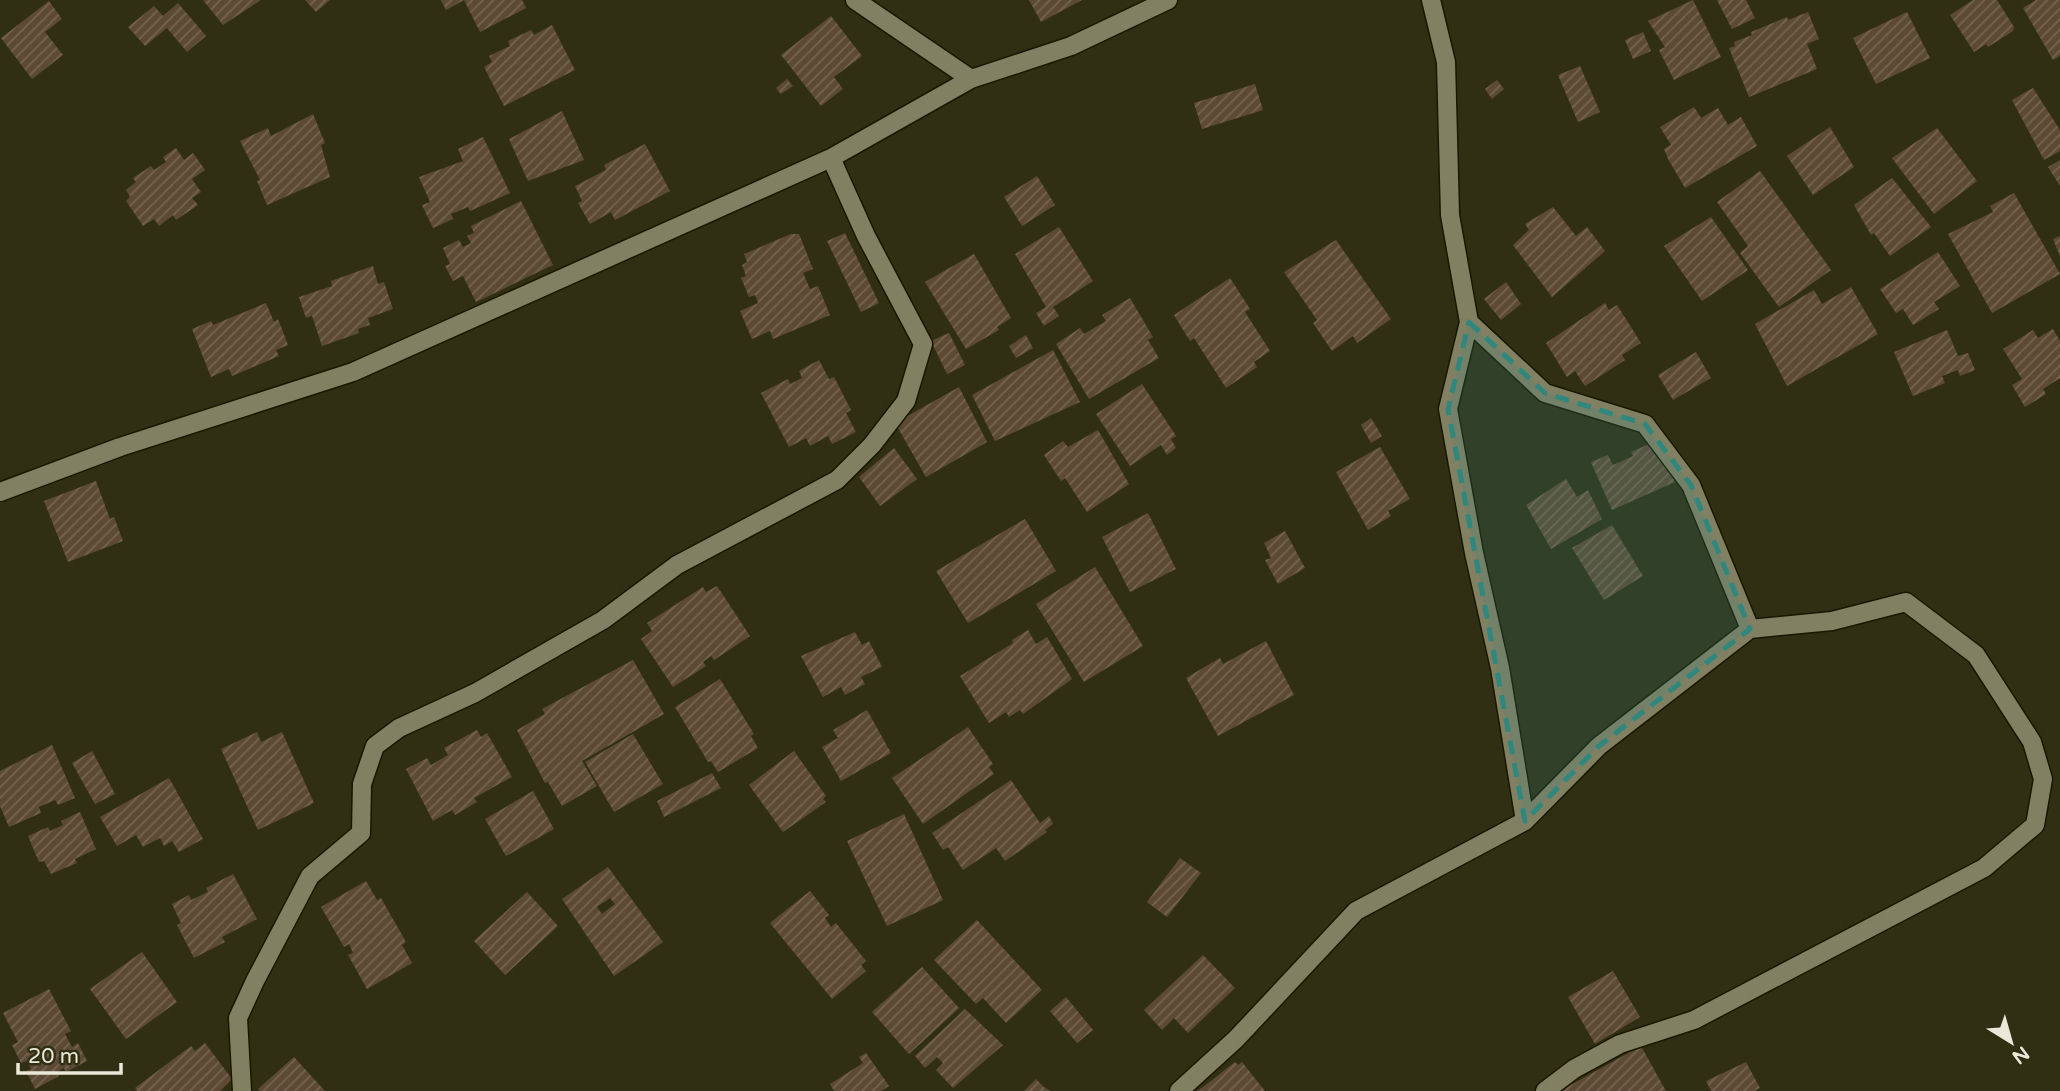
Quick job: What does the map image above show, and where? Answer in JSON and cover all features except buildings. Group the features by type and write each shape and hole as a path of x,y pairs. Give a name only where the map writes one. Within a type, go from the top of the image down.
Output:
{"street":[{"path":"855,0 971,79"},
{"path":"0,492 120,447 353,372 831,158 971,79 1071,46 1168,0"},
{"path":"1431,0 1446,62 1450,215 1469,322 1448,409 1474,553 1500,668 1525,821"},
{"path":"242,1091 239,1018 283,923 310,876 361,833 362,784 375,746 399,727 475,693 603,620 677,565 837,480 872,445 906,401 923,344 866,236 831,158"},
{"path":"1469,322 1545,393 1646,424 1691,485 1750,629"},
{"path":"1179,1091 1236,1039 1356,911 1525,821 1599,746 1750,629 1832,621 1906,602 1976,655 2032,742 2043,779 2035,825 1983,867 1705,1014 1620,1044 1574,1069 1545,1091"}],"highlighted area":[{"path":"1469,322 1545,393 1645,424 1691,485 1750,629 1599,746 1525,821 1448,409"}]}
